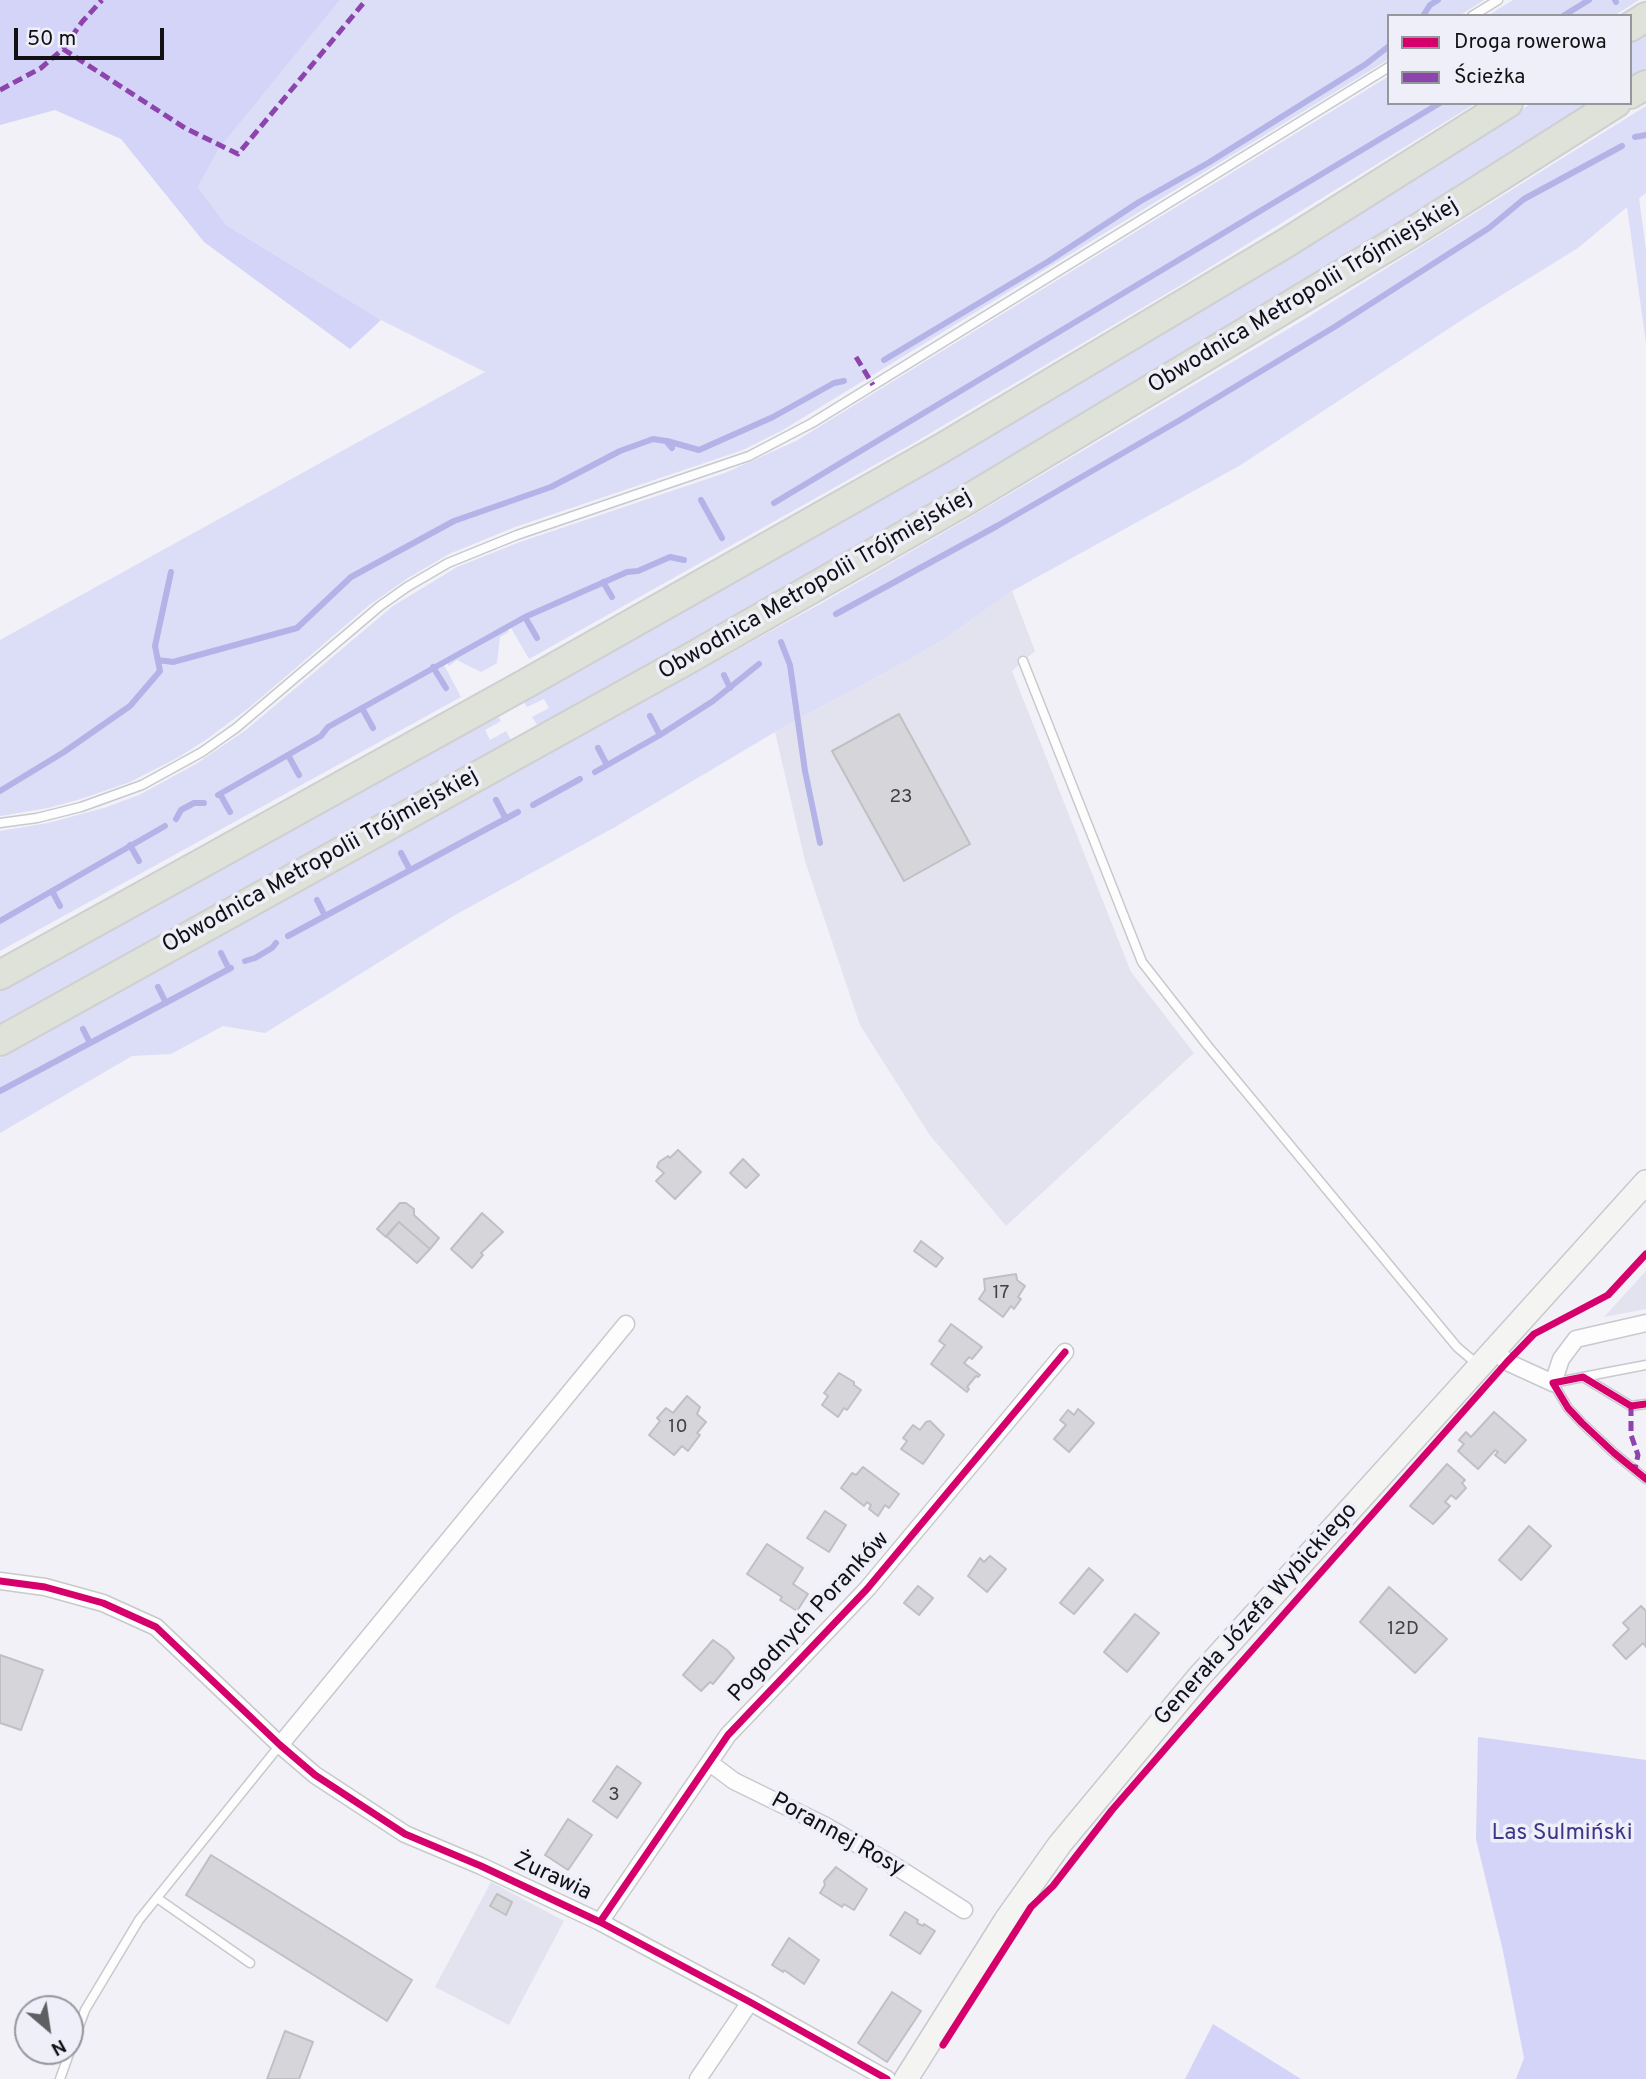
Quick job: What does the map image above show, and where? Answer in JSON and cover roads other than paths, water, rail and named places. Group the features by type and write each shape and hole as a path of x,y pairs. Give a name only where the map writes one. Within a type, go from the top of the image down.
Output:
{"highway":[{"path":"0,975 527,683 942,448 1286,243 1505,105"},
{"name":"Obwodnica Metropolii Trójmiejskiej","path":"0,1041 552,734 1041,456 1417,229 1613,105"}],"main road":[{"name":"Generała Józefa Wybickiego","path":"906,2079 1006,1920 1060,1844 1198,1678 1646,1182"}],"street":[{"path":"1487,1358 1507,1362 1552,1383 1560,1359 1576,1339 1646,1323"},
{"path":"280,1745 626,1324"},
{"name":"Pogodnych Poranków","path":"600,1922 728,1735 867,1589 1065,1352"},
{"name":"Żurawia","path":"0,1581 46,1587 103,1603 156,1627 315,1775 405,1834 600,1922 887,2079"},
{"name":"Porannej Rosy","path":"710,1763 734,1781 824,1825 964,1910"},
{"path":"698,2079 750,2002"}],"lane":[{"path":"1475,14 1498,0"},
{"path":"0,823 37,818 81,807 142,785 202,752 236,728 380,606 448,563 517,535 749,456 812,423 1387,68"},
{"path":"1023,661 1142,962 1207,1045 1457,1347 1487,1358"},
{"path":"1646,1365 1552,1383 1567,1408 1646,1479"},
{"path":"1583,1377 1631,1406 1646,1404"},
{"path":"84,2013 139,1920 280,1745"},
{"path":"157,1898 250,1963"}],"waterway":[{"path":"1424,14 1430,5 1438,0"},
{"path":"1566,14 1589,0"},
{"path":"884,360 1049,261 1139,202 1208,163 1366,64 1387,48"},
{"path":"774,503 1437,105"},
{"path":"1635,137 1646,135"},
{"path":"836,614 997,526 1180,420 1336,326 1489,228 1524,199 1622,146"},
{"path":"667,441 699,450 773,417 834,383 844,381"},
{"path":"158,660 173,662 297,628 351,577 454,521 551,487 620,451 653,439 666,441 672,448"},
{"path":"701,500 722,538"},
{"path":"218,795 321,736 328,727 525,617 627,572 638,571 670,557 684,560"},
{"path":"0,791 64,752 130,706 160,671 155,646 171,572"},
{"path":"603,582 612,597"},
{"path":"525,617 537,638"},
{"path":"781,642 790,665 805,771 820,843"},
{"path":"595,772 713,701 759,664"},
{"path":"433,667 446,688"},
{"path":"724,675 730,688"},
{"path":"362,708 373,728"},
{"path":"650,716 660,735"},
{"path":"598,748 607,765"},
{"path":"288,755 299,775"},
{"path":"533,805 580,779"},
{"path":"220,794 230,812"},
{"path":"496,800 506,819"},
{"path":"176,819 181,810 194,803 204,803"},
{"path":"288,936 518,812"},
{"path":"0,921 165,826"},
{"path":"130,845 139,861"},
{"path":"401,853 410,870"},
{"path":"52,891 60,906"},
{"path":"317,900 325,916"},
{"path":"245,961 255,958 276,943"},
{"path":"221,953 229,969"},
{"path":"0,1091 231,968"},
{"path":"158,987 166,1003"},
{"path":"83,1029 90,1043"}],"park label":[{"name":"Las Sulmiński","path":"1562,1834"}]}
